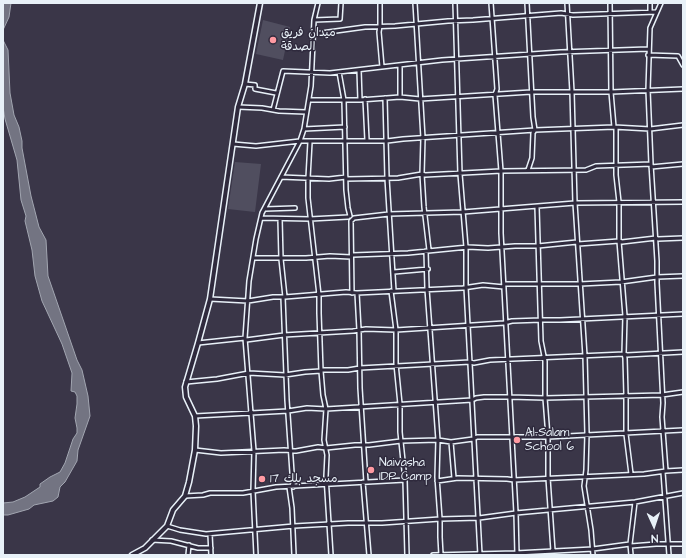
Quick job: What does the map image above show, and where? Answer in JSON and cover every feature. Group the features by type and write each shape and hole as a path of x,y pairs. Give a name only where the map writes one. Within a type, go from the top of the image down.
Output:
{"street":[{"path":"132,555 145,548 166,526 172,510 185,496 189,482 196,436 195,416 185,391 186,382 210,298 238,107 245,84 260,3"},
{"path":"256,555 254,451 246,339 248,301 253,258 261,218 300,141 304,129 309,100 314,20 318,3"},
{"path":"314,20 340,19 341,3"},
{"path":"380,3 379,32 382,67"},
{"path":"416,3 423,138 422,174 428,251 427,289 438,440 437,481 441,555"},
{"path":"455,3 460,174 466,247 466,287 480,554"},
{"path":"491,3 497,89 495,95 502,171 501,220 516,513 516,554"},
{"path":"527,3 531,92 535,130 533,134 532,158 528,170"},
{"path":"567,3 572,92 575,203 587,434 584,486 593,555"},
{"path":"610,3 611,92 615,127 616,175 619,202 621,282 625,316 624,354 626,434 631,474"},
{"path":"650,3 650,12"},
{"path":"661,3 650,28 648,49 648,90 656,238 665,497 669,555"},
{"path":"314,34 380,26 456,20 567,14 656,12"},
{"path":"273,110 276,93 283,71 311,74 494,56 648,49"},
{"path":"648,55 677,56 680,58 683,65"},
{"path":"400,65 400,97"},
{"path":"359,70 360,100"},
{"path":"339,72 344,100 346,178 349,220 351,221 352,293"},
{"path":"245,84 255,85 255,89 276,93"},
{"path":"309,100 360,100 400,97 420,99 531,92 611,92 683,89"},
{"path":"385,98 387,178 394,272 393,291 396,330 396,367 400,404 407,555"},
{"path":"365,99 367,140"},
{"path":"238,107 306,112"},
{"path":"233,144 256,146 300,141 387,141 535,130 615,127 650,129 683,125"},
{"path":"304,129 344,127"},
{"path":"310,142 308,178 310,219 319,295 324,403 326,408 324,440 326,448 330,555"},
{"path":"281,177 329,179 398,178 422,174 425,176 528,170 586,170 596,166 651,166 683,164"},
{"path":"261,218 310,219 352,216 354,218 389,214 463,212 575,203 683,202"},
{"path":"537,207 541,341 543,358 545,362 551,555"},
{"path":"265,209 295,208"},
{"path":"351,221 354,218"},
{"path":"280,219 284,297 285,375 294,526 294,555"},
{"path":"253,258 315,258 330,256 392,254 466,247 538,246 622,242 656,238 683,238"},
{"path":"394,272 428,269"},
{"path":"210,298 248,301 273,297 346,292 357,293 483,285 504,286 580,284 683,276"},
{"path":"357,293 369,555"},
{"path":"198,343 366,329 396,330 541,320 683,314"},
{"path":"186,382 249,374 285,375 322,370 474,363 490,360 683,352"},
{"path":"195,416 288,411 307,408 472,400 476,398 662,395 683,392"},
{"path":"195,450 221,453 290,450 318,447 326,448 401,441 438,440 451,442 473,439 477,437 548,437 683,430"},
{"path":"451,442 454,478"},
{"path":"437,481 454,478 514,480 683,470"},
{"path":"185,496 243,493 291,487 404,480"},
{"path":"166,526 180,530 210,534 294,526 479,518 635,502 683,493"},
{"path":"631,555 630,545 635,502"},
{"path":"210,534 211,555"},
{"path":"152,540 171,541 198,548 211,548"},
{"path":"433,555 516,554 630,545 669,543 683,544"},
{"path":"188,555 189,545"}],"shaded area":[{"name":"ميدان فريق الصدقة","path":"263,20 290,27 283,60 256,54"},
{"path":"235,162 261,164 255,212 228,209"}],"water":[{"path":"3,3 11,3 9,17 3,30"},
{"path":"3,40 8,50 10,93 14,115 19,127 22,141 31,196 39,227 46,240 48,276 77,360 82,370 88,396 90,416 78,450 77,461 65,482 60,487 58,497 53,501 34,505 29,509 8,515 3,515 3,503 13,502 25,497 40,487 40,484 60,472 65,463 73,439 77,433 75,418 77,396 75,392 71,391 72,373 62,344 42,301 35,276 32,250 25,221 26,216 21,200 17,160 3,107"}],"place":[{"name":"ميدان فريق الصدقة","path":"273,40"},
{"name":"Al-Salam School 6","path":"517,440"},
{"name":"Naivasha IDP Camp","path":"371,470"},
{"name":"مسجد بلك 17","path":"262,479"}]}
